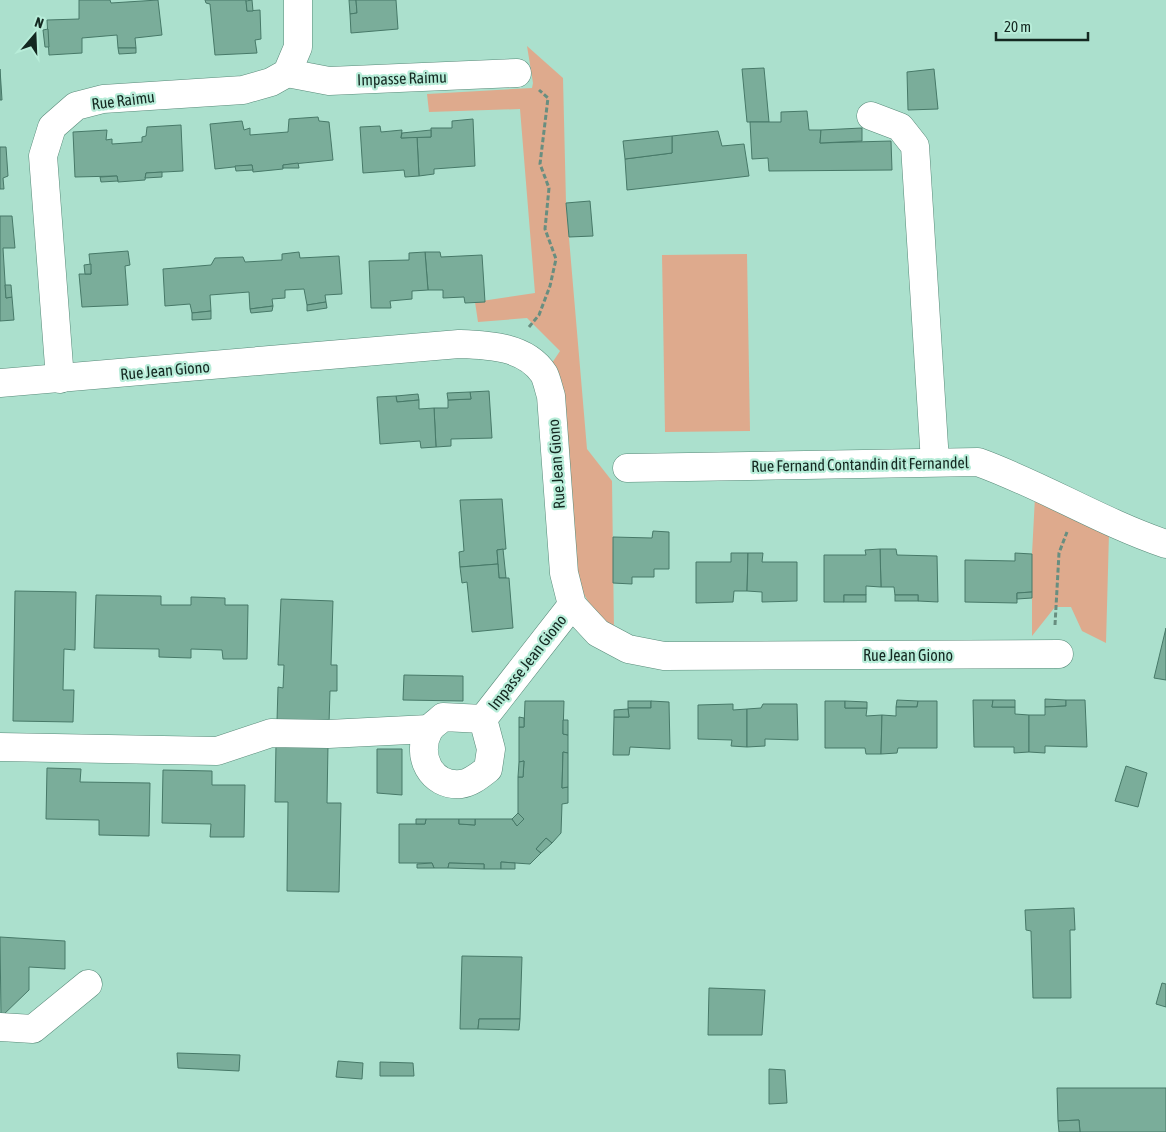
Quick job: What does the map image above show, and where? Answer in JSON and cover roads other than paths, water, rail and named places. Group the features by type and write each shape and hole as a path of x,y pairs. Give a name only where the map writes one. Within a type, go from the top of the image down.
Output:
{"street":[{"path":"287,72 298,47 298,0"},
{"name":"Impasse Raimu","path":"287,72 329,81 517,73"},
{"name":"Rue Raimu","path":"60,379 44,156 52,127 76,106 103,99 243,90 271,82 287,72"},
{"path":"871,116 900,128 915,146 935,462"},
{"name":"Rue Jean Giono","path":"0,383 458,344 492,346 526,356 544,374 551,396 564,573 572,605 598,633 628,649 664,656 1056,654"},
{"name":"Rue Fernand Contandin dit Fernandel","path":"627,468 978,462 1013,475 1082,509 1166,544"},
{"name":"Impasse Jean Giono","path":"483,719 572,605"},
{"name":"Impasse Jean Giono","path":"443,717 483,719 491,749 488,769 476,778 461,784 440,781 428,770 423,748 429,729 443,717"},
{"path":"0,747 217,751 271,732 328,734 429,729"},
{"path":"0,1027 33,1029 88,984"}]}
